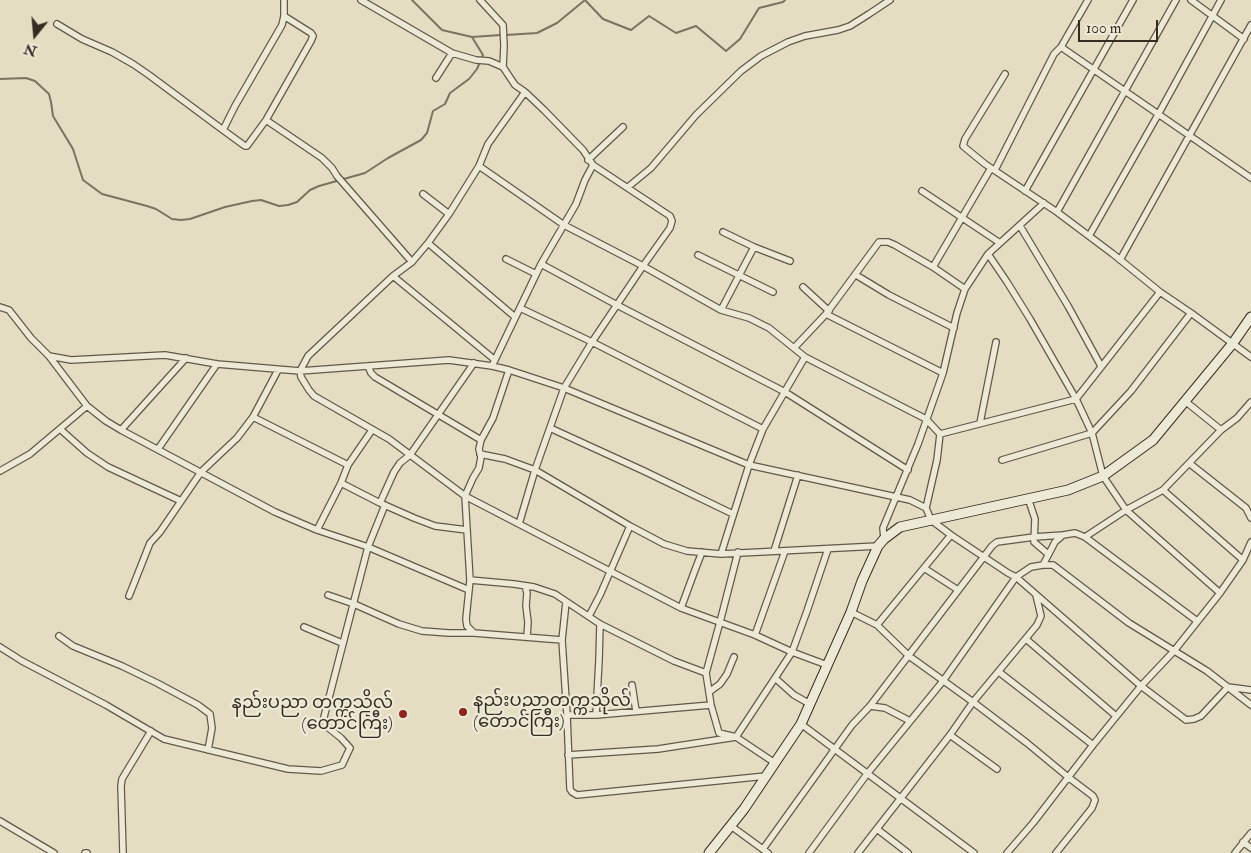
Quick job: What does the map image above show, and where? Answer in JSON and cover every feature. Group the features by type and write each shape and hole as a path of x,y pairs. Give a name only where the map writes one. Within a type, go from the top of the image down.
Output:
{"main road":[{"path":"709,853 744,809 801,724 851,612 862,581 881,542 900,527 1068,490 1103,476 1153,440 1233,343 1251,317"}],"street":[{"path":"223,130 282,25 284,0"},
{"path":"361,0 452,53 476,60 489,61 503,67 515,85 525,92 582,150 593,165 670,216 672,221 670,228 592,342 564,388 535,470 519,524"},
{"path":"480,0 503,25 503,67"},
{"path":"628,187 650,168 696,115 741,71 761,56 788,42 805,36 838,30 870,14 890,0"},
{"path":"933,267 993,169 1054,54 1061,47 1088,0"},
{"path":"1025,191 1133,0"},
{"path":"1057,212 1176,0"},
{"path":"1191,0 1244,39"},
{"path":"1089,236 1221,0"},
{"path":"57,24 82,39 112,52 133,64 247,146 266,120 313,36 284,16"},
{"path":"1120,260 1251,25"},
{"path":"1061,47 1251,178"},
{"path":"436,78 452,53"},
{"path":"1005,74 963,146 993,169 1057,212 1160,292 1251,357"},
{"path":"525,92 488,144 478,166 449,214 428,243 412,262 393,276 308,356 300,371 304,384 314,396 389,439 465,496 681,608 755,635 827,665"},
{"path":"266,120 322,158 412,262"},
{"path":"588,160 623,127"},
{"path":"493,363 541,264 576,204 593,165"},
{"path":"478,166 564,224 721,310 749,318 769,328 805,357 926,419 940,434 937,460 926,508 931,520 983,557 1016,577 1141,686 1186,720 1201,716 1228,687"},
{"path":"922,191 961,219 1000,243"},
{"path":"423,194 449,214"},
{"path":"480,454 506,459 535,470 630,526 664,544 687,552 721,554 828,549 881,542 883,528 908,470 944,373 965,289 988,254 1044,203"},
{"path":"1020,226 1101,366"},
{"path":"723,232 790,261"},
{"path":"794,348 827,313 879,242 888,242 895,245 933,267 965,289"},
{"path":"428,243 515,317"},
{"path":"721,310 754,247"},
{"path":"988,254 1030,319 1076,398 1092,433 1103,476 1126,510 1220,593"},
{"path":"698,255 774,292"},
{"path":"506,259 536,274"},
{"path":"541,264 785,392 908,470"},
{"path":"856,275 896,299 954,328"},
{"path":"393,276 493,363 509,370 564,388 749,465 910,500 926,508"},
{"path":"804,287 827,313 944,373"},
{"path":"940,434 1076,398 1160,292"},
{"path":"0,308 9,310 31,338 49,356 87,406 106,421 275,512 318,530 368,547 469,590"},
{"path":"520,308 763,428"},
{"path":"1002,460 1092,433 1131,391 1191,313"},
{"path":"980,423 996,342"},
{"path":"49,356 71,360 166,355 217,364 300,371 449,360 474,364 493,363"},
{"path":"721,554 749,465 763,428 805,357"},
{"path":"121,430 186,358"},
{"path":"158,449 217,364"},
{"path":"0,647 164,739 288,769 321,771 342,765 350,748 326,726 324,717 368,547 382,504 394,472 400,463 410,455 474,364"},
{"path":"368,366 375,377 481,440"},
{"path":"129,596 150,543 160,532 201,472 237,438 253,417 278,370"},
{"path":"474,633 467,626 466,619 470,580 465,496 479,468 481,440 493,418 509,370"},
{"path":"1185,401 1221,430"},
{"path":"1084,537 1126,510 1163,490 1251,402"},
{"path":"0,471 30,454 87,406"},
{"path":"253,417 348,465"},
{"path":"550,428 733,514"},
{"path":"60,429 87,453 108,467 181,501"},
{"path":"318,530 348,465 372,430"},
{"path":"1189,463 1246,508 1251,518"},
{"path":"774,551 798,476"},
{"path":"341,483 382,504 435,526 467,530"},
{"path":"1163,490 1243,560"},
{"path":"1028,498 1035,519 1034,542 1048,554"},
{"path":"589,616 630,526"},
{"path":"763,849 852,725 870,706 983,557 997,542 1075,533 1084,537 1197,621"},
{"path":"877,625 950,534"},
{"path":"1043,564 1055,542 1063,535"},
{"path":"1007,853 1116,716 1174,651 1220,593 1243,560 1251,542"},
{"path":"568,755 658,749 736,737 792,652 808,611 828,549"},
{"path":"755,635 785,551"},
{"path":"681,608 702,552"},
{"path":"738,552 706,673 711,705 719,733 736,737 775,762"},
{"path":"809,853 867,774 943,681 1016,577 1031,567 1043,564 1053,565 1130,623 1207,671 1251,706"},
{"path":"924,568 958,590"},
{"path":"470,580 534,587 556,594 600,624 674,661 706,673"},
{"path":"526,586 528,593 526,606 527,637"},
{"path":"858,853 950,735 973,702 1037,625 1041,616 1035,593"},
{"path":"328,595 422,632 474,633 562,640"},
{"path":"566,602 562,640 570,789 572,792 578,795 766,776"},
{"path":"851,612 877,625 909,656 973,702 1094,796 1095,800 1092,808 1056,853"},
{"path":"596,715 600,624"},
{"path":"304,626 342,643"},
{"path":"59,636 73,646 157,683 198,705 210,714 212,728 208,750"},
{"path":"1026,639 1116,716"},
{"path":"709,692 720,684 727,674 734,657"},
{"path":"999,672 1093,745"},
{"path":"775,678 794,695 810,704"},
{"path":"632,685 636,711"},
{"path":"1228,687 1251,690"},
{"path":"567,715 596,715 711,705"},
{"path":"870,706 885,708 910,721"},
{"path":"801,724 974,853"},
{"path":"123,853 122,779 150,732"},
{"path":"950,735 997,769"},
{"path":"0,821 54,853"},
{"path":"731,826 768,853"},
{"path":"877,829 908,853"},
{"path":"1235,853 1251,833"},
{"path":"1243,842 1251,848"}],"waterway":[{"path":"412,0 442,30 472,37 501,35"},
{"path":"506,35 537,33 557,23 585,0 603,19 631,30 649,16 676,33 696,26 726,51 740,39 759,8 785,0"},
{"path":"0,79 26,78 35,81 49,94 53,116 73,149 83,180 102,194 147,206 172,219 181,220 252,201 261,200 279,206 288,205 297,202 310,190 319,186 365,173 421,140 427,133 433,111 445,104 450,93 469,79 477,69 483,55 472,37"}],"place":[{"name":"နည်းပညာတက္ကသိုလ် (တောင်ကြီး)","path":"463,712"},
{"name":"နည်းပညာ တက္ကသိုလ် (တောင်ကြီး)","path":"403,714"}]}
